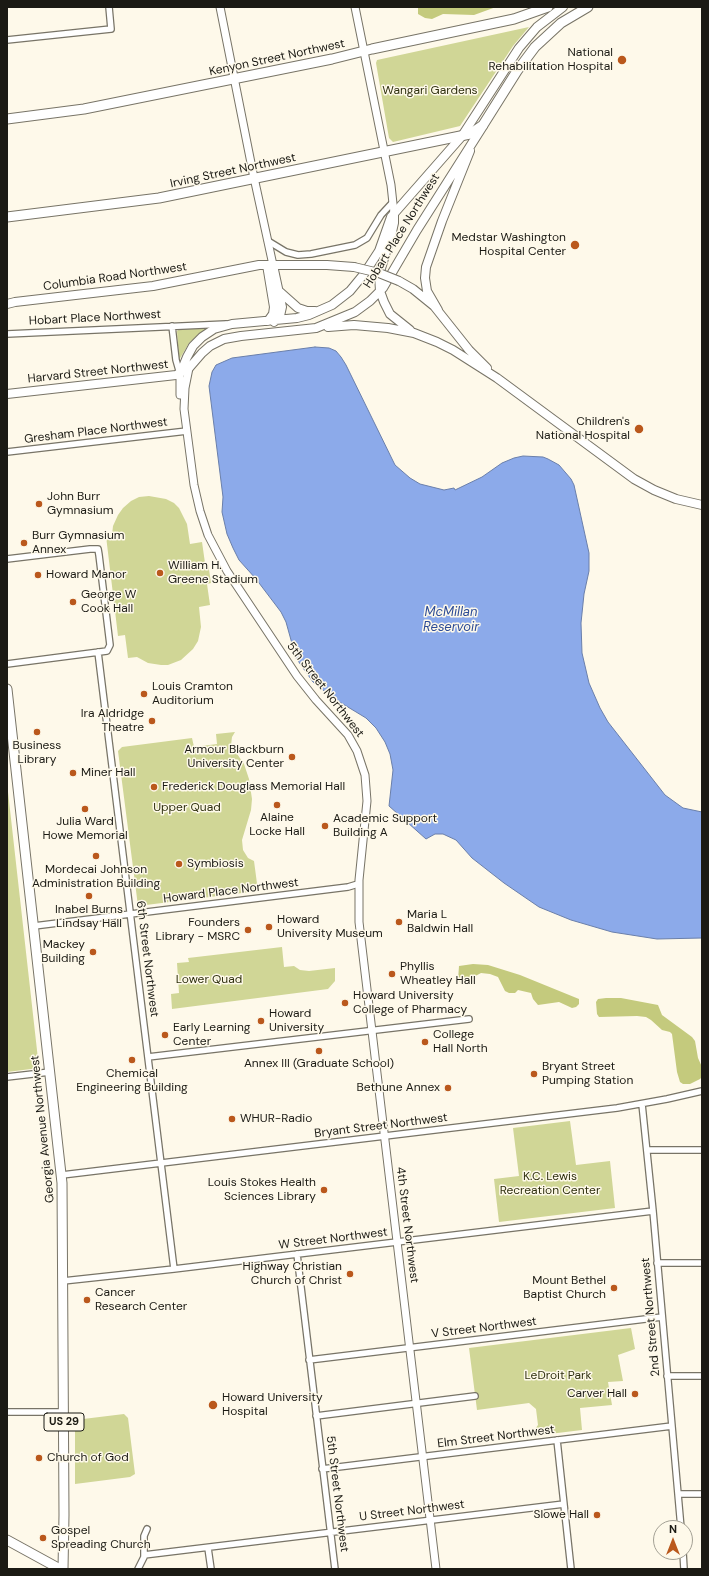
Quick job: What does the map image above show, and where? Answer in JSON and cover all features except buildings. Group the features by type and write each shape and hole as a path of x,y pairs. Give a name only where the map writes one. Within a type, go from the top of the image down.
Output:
{"main road":[{"name":"Kenyon Street Northwest","path":"7,119 84,110 509,20 548,7"},
{"path":"462,136 519,48 537,27 563,7"},
{"name":"Irving Street Northwest","path":"7,217 146,201 473,133 483,125 517,71 535,47 561,23 588,7"},
{"name":"Hobart Place Northwest","path":"191,366 210,346 229,337 316,328 355,312 370,301 380,291 483,125"},
{"name":"Hobart Place Northwest","path":"180,374 188,353 198,340 218,328 232,324 297,318 320,311 347,294 364,274 379,251 389,219 462,136"},
{"path":"471,145 469,156 451,198 426,267 425,278 427,291 438,310 469,350 497,378"},
{"path":"394,213 392,232 380,270 380,291 390,314 414,333"},
{"path":"191,366 197,349 212,336 232,329 268,325 277,320 282,310 280,292 270,265"},
{"path":"268,321 273,314 274,308 270,265"},
{"name":"Columbia Road Northwest","path":"7,304 147,287 255,266 336,265 354,267 379,273 400,281 420,294 438,310"},
{"path":"280,292 298,308 307,311 320,311"},
{"path":"316,328 371,326 397,329 414,333 445,346 497,378 634,479 676,499 702,505"},
{"name":"Harvard Street Northwest","path":"7,394 171,376 180,374 191,366"},
{"name":"Georgia Avenue Northwest","path":"7,689 9,730 34,926 62,1175 64,1281 63,1569"},
{"path":"7,1540 60,1569"}],"street":[{"path":"7,40 111,29 109,7"},
{"path":"220,7 268,241 270,265"},
{"path":"355,7 394,213"},
{"path":"268,241 286,252 298,255 311,254 355,245 367,238 381,215 393,202"},
{"name":"Hobart Place Northwest","path":"7,334 232,324"},
{"name":"5th Street Northwest","path":"172,326 176,360 180,374 180,395 184,409 196,498 205,527 216,552 227,571 293,670 309,691 345,731 361,760 366,780 367,796 358,884"},
{"name":"5th Street Northwest","path":"184,409 185,388 191,366"},
{"name":"Gresham Place Northwest","path":"7,452 187,431"},
{"path":"7,559 82,550 95,549 99,551 110,647 107,651 7,664"},
{"name":"6th Street Northwest","path":"98,652 174,1269"},
{"name":"Howard Place Northwest","path":"34,926 348,887 358,884"},
{"name":"4th Street Northwest","path":"358,884 359,922 418,1403 436,1569"},
{"path":"148,1057 469,1019"},
{"path":"7,1077 50,1072"},
{"name":"Bryant Street Northwest","path":"62,1175 385,1137 642,1104 702,1091"},
{"name":"2nd Street Northwest","path":"642,1104 680,1520"},
{"path":"647,1150 702,1150"},
{"name":"W Street Northwest","path":"64,1281 653,1211"},
{"name":"5th Street Northwest","path":"296,1254 335,1569"},
{"path":"657,1263 702,1263"},
{"name":"V Street Northwest","path":"310,1360 662,1317"},
{"path":"667,1376 702,1376"},
{"path":"316,1416 475,1396"},
{"path":"7,1412 64,1412"},
{"name":"Elm Street Northwest","path":"322,1469 672,1426"},
{"path":"557,1440 571,1569"},
{"path":"678,1494 702,1494"},
{"name":"U Street Northwest","path":"144,1555 564,1504"},
{"path":"138,1569 144,1555 144,1536 147,1529"},
{"path":"208,1548 211,1569"}],"green space":[{"path":"418,7 496,7 474,15 443,14 432,19 425,18 418,14"},
{"name":"Wangari Gardens","path":"529,27 513,46 460,126 393,142 389,138 376,63 377,60"},
{"path":"180,329 206,329 189,343 179,360 177,331"},
{"name":"William H. Greene Stadium","path":"149,496 166,499 174,503 179,508 187,524 190,544 202,542 205,563 208,563 211,583 207,584 210,605 199,607 201,627 198,641 193,649 181,660 168,665 148,663 137,657 128,658 125,635 118,636 106,536 112,535 113,526 123,508 131,501 139,497"},
{"name":"Upper Quad","path":"235,732 232,737 231,745 244,764 249,779 252,799 251,810 242,840 243,850 248,858 254,861 258,891 138,906 118,751 122,747 192,738 194,747 217,744 216,734"},
{"path":"7,783 39,1068 7,1072"},
{"name":"Lower Quad","path":"282,947 284,967 294,966 300,970 309,971 335,968 335,981 328,989 172,1009 171,994 179,993 177,963 189,962 188,958"},
{"path":"473,964 488,965 520,975 579,999 579,1004 572,1008 559,1002 538,1005 533,999 531,993 518,990 515,993 509,993 505,991 498,977 490,974 481,973 468,980 467,983 461,983 458,980 459,966"},
{"path":"621,998 658,1005 662,1015 692,1037 695,1041 698,1058 702,1067 702,1077 690,1084 683,1084 680,1082 677,1072 672,1034 662,1030 646,1017 599,1017 597,1014 596,1002 598,999"},
{"name":"K.C. Lewis Recreation Center","path":"570,1121 576,1165 610,1161 615,1208 499,1222 494,1179 519,1176 513,1128"},
{"name":"LeDroit Park","path":"631,1328 635,1349 618,1355 623,1381 608,1382 612,1405 580,1408 582,1430 533,1436 533,1432 538,1425 536,1409 529,1403 477,1410 469,1348"},
{"path":"124,1414 128,1418 135,1474 130,1477 75,1484 75,1420"}],"water":[{"name":"McMillan Reservoir","path":"315,347 329,348 336,351 341,357 395,465 410,478 420,484 444,490 454,488 455,490 482,477 502,463 523,456 543,457 548,459 559,465 571,479 574,485 589,553 589,571 584,594 581,623 582,653 589,683 608,722 665,795 683,808 702,812 702,938 657,939 612,932 571,920 539,907 504,883 472,858 456,840 443,834 435,834 426,839 389,806 393,770 390,754 385,742 376,728 366,718 333,698 313,682 296,658 286,622 281,612 256,579 239,560 227,534 222,512 223,497 209,386 212,372 216,365 232,358"}],"place":[{"name":"National Rehabilitation Hospital","path":"622,60"},
{"name":"Medstar Washington Hospital Center","path":"575,245"},
{"name":"Children's National Hospital","path":"639,429"},
{"name":"John Burr Gymnasium","path":"39,504"},
{"name":"Burr Gymnasium Annex","path":"24,543"},
{"name":"William H. Greene Stadium","path":"160,573"},
{"name":"Howard Manor","path":"38,575"},
{"name":"George W Cook Hall","path":"73,602"},
{"name":"Louis Cramton Auditorium","path":"144,694"},
{"name":"Ira Aldridge Theatre","path":"152,721"},
{"name":"Business Library","path":"37,732"},
{"name":"Armour Blackburn University Center","path":"292,757"},
{"name":"Miner Hall","path":"73,773"},
{"name":"Frederick Douglass Memorial Hall","path":"154,787"},
{"name":"Alaine Locke Hall","path":"277,805"},
{"name":"Julia Ward Howe Memorial","path":"85,809"},
{"name":"Academic Support Building A","path":"325,826"},
{"name":"Mordecai Johnson Administration Building","path":"96,856"},
{"name":"Symbiosis","path":"179,864"},
{"name":"Inabel Burns Lindsay Hall","path":"89,896"},
{"name":"Maria L Baldwin Hall","path":"399,922"},
{"name":"Howard University Museum","path":"269,927"},
{"name":"Founders Library - MSRC","path":"248,930"},
{"name":"Mackey Building","path":"93,952"},
{"name":"Phyllis Wheatley Hall","path":"392,974"},
{"name":"Howard University College of Pharmacy","path":"345,1003"},
{"name":"Howard University","path":"261,1021"},
{"name":"Early Learning Center","path":"165,1035"},
{"name":"College Hall North","path":"425,1042"},
{"name":"Annex III (Graduate School)","path":"319,1051"},
{"name":"Chemical Engineering Building","path":"132,1060"},
{"name":"Bryant Street Pumping Station","path":"534,1074"},
{"name":"Bethune Annex","path":"448,1088"},
{"name":"WHUR-Radio","path":"232,1119"},
{"name":"Louis Stokes Health Sciences Library","path":"324,1190"},
{"name":"Highway Christian Church of Christ","path":"350,1274"},
{"name":"Mount Bethel Baptist Church","path":"614,1288"},
{"name":"Cancer Research Center","path":"87,1300"},
{"name":"Carver Hall","path":"635,1394"},
{"name":"Howard University Hospital","path":"213,1405"},
{"name":"Church of God","path":"39,1458"},
{"name":"Slowe Hall","path":"597,1515"},
{"name":"Gospel Spreading Church","path":"43,1538"}]}
